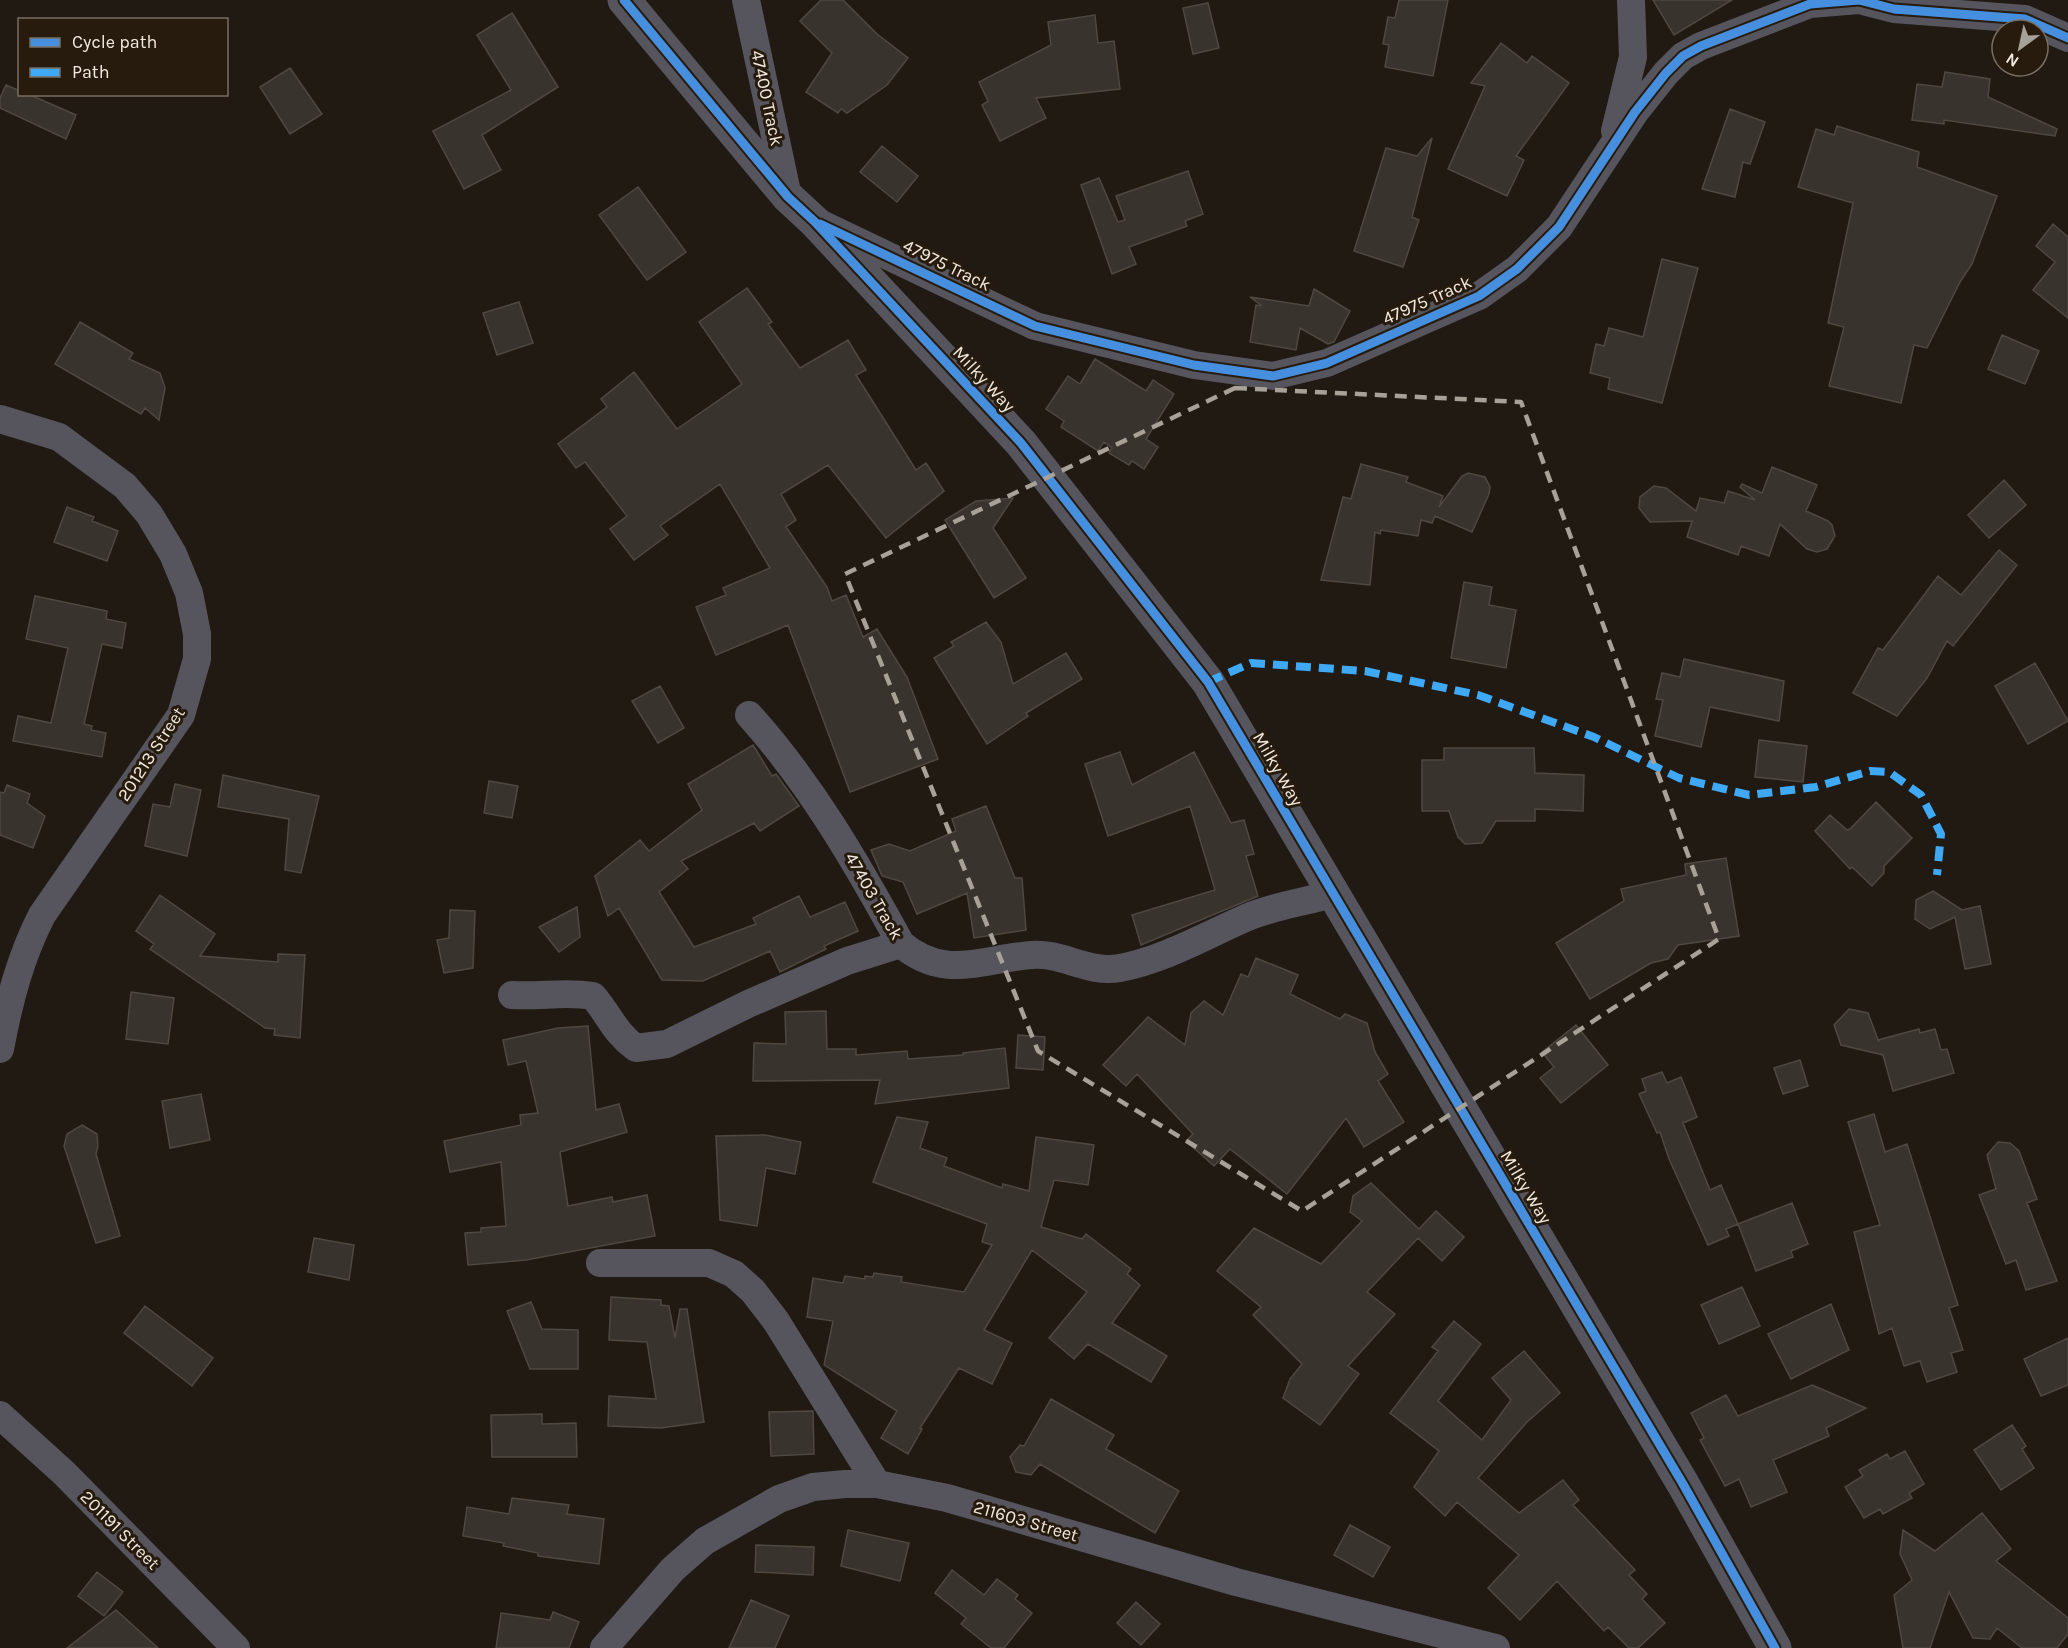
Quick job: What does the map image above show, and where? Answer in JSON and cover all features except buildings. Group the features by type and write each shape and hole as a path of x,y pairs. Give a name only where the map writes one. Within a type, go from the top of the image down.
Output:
{"street":[{"name":"Milky Way","path":"624,0 788,196 1021,443 1208,682 1683,1485 1775,1648"},
{"name":"47400 Track","path":"746,0 788,196"},
{"path":"1612,148 1633,57 1631,0"},
{"name":"47975 Track","path":"815,222 1035,326 1194,365 1273,376 1327,363 1479,296 1517,269 1559,227 1635,112 1683,56 1701,46 1810,4 1858,0 1894,9 2025,19 2068,38"},
{"name":"201213 Street","path":"0,419 59,437 125,486 149,514 173,554 189,593 197,634 197,659 181,715 42,915 28,942 13,985 0,1049"},
{"name":"47403 Track","path":"749,715 785,756 831,820 901,944 911,952 945,966 1046,953 1091,969 1119,969 1190,945 1250,916 1332,894"},
{"path":"512,995 537,997 575,993 593,996 618,1035 636,1048 667,1044 748,1004 825,971 901,944"},
{"path":"600,1263 709,1263 734,1274 753,1292 776,1321 877,1484"},
{"name":"201191 Street","path":"0,1414 64,1473 236,1648"},
{"name":"211603 Street","path":"604,1648 673,1569 705,1541 725,1528 779,1499 813,1487 877,1484 947,1498 1236,1581 1496,1648"}],"highlighted area":[{"path":"1235,388 1521,402 1719,939 1302,1211 1038,1051 845,574"}],"marked path":[{"path":"1208,682 1251,663 1365,671 1478,695 1594,737 1679,778 1749,795 1816,787 1870,771 1889,772 1921,795 1941,834 1937,875"}],"cycle path":[{"path":"624,0 788,197 815,222 1021,443 1208,682 1683,1484 1775,1648"},
{"path":"820,224 1035,326 1194,365 1273,376 1327,363 1479,296 1517,269 1559,227 1635,112 1666,73 1683,56 1701,46 1810,4 1859,0 1894,9 2025,19 2068,38"}]}
